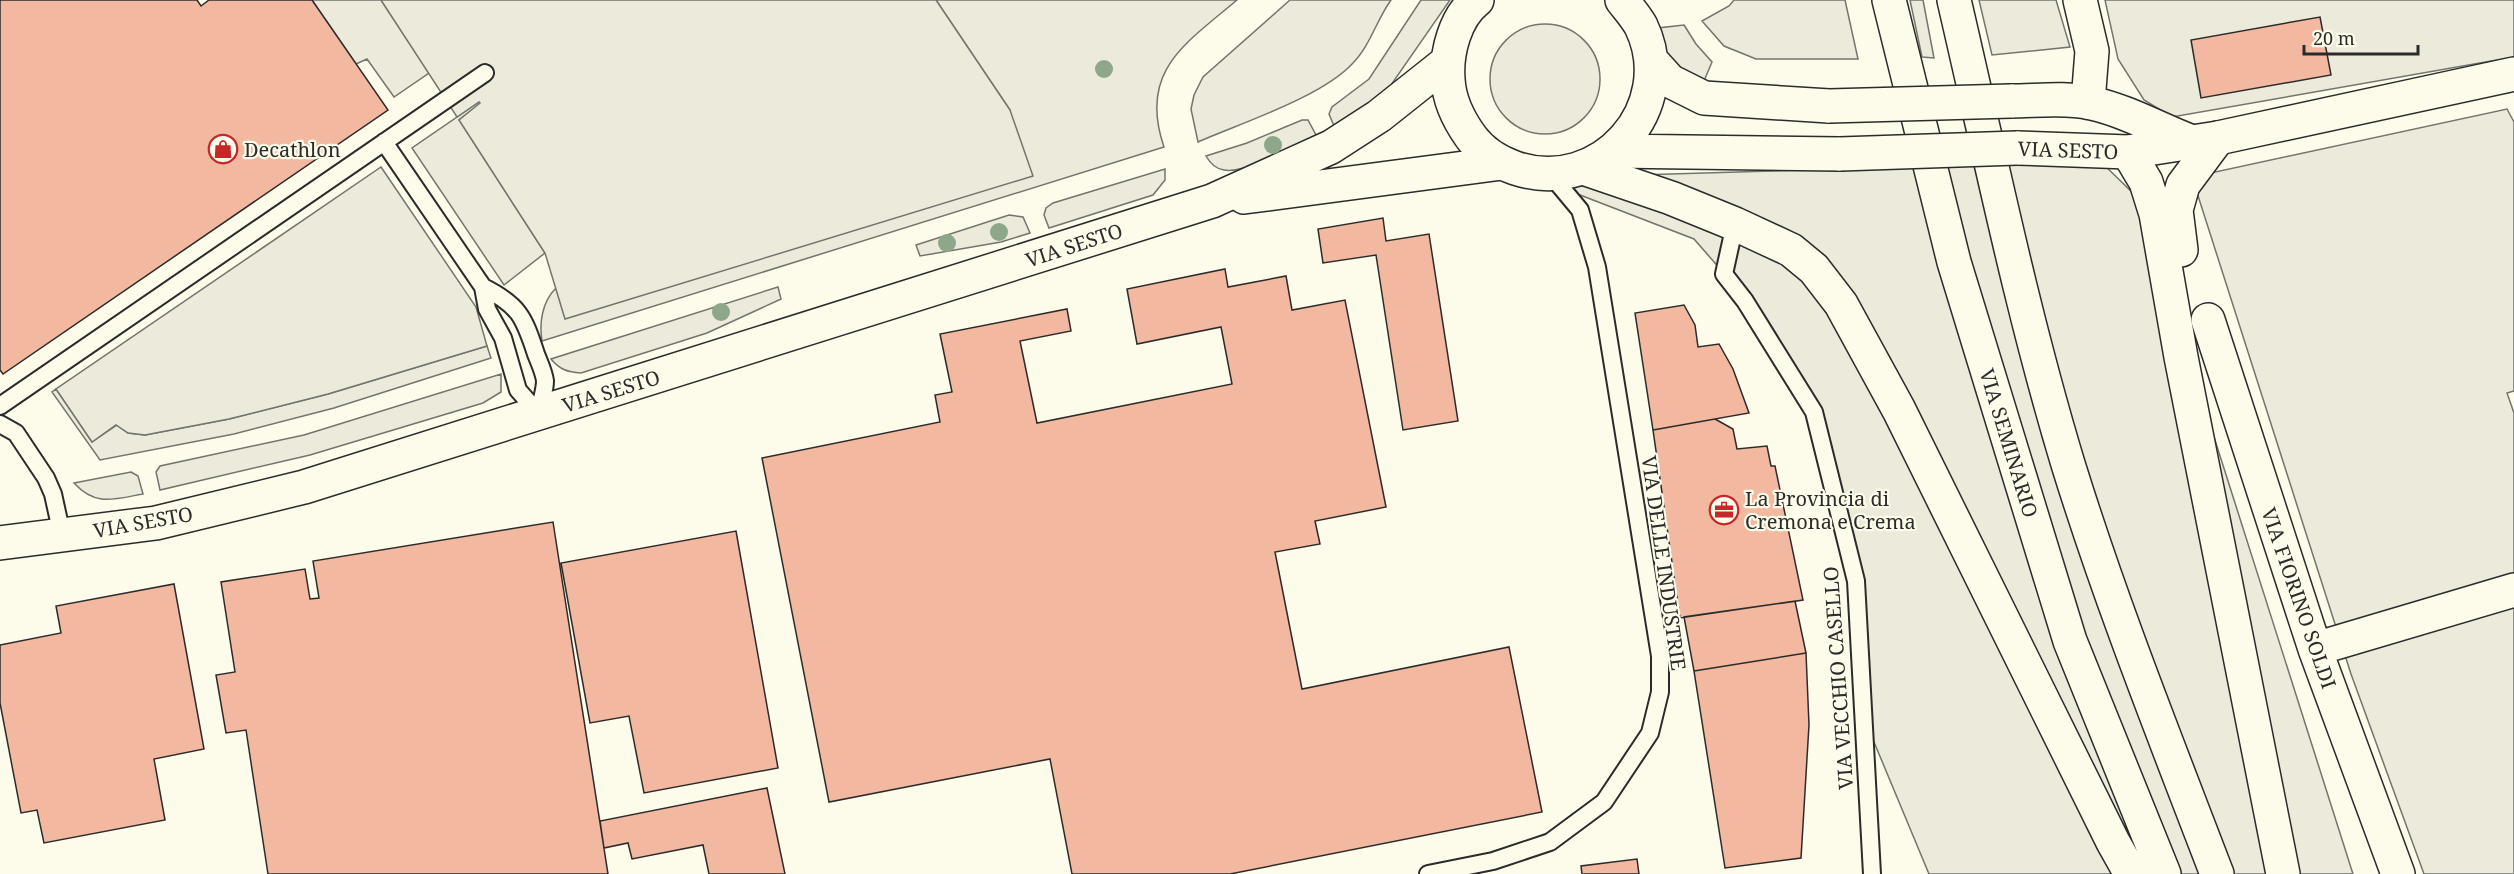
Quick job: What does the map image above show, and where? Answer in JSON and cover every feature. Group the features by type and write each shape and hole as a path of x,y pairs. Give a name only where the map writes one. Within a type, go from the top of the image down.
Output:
{"street":[{"name":"VIA SESTO","path":"1477,0 1455,31 1447,62 1449,93 1459,121 1478,146 1502,163 1526,171 1550,174 1583,168 1613,151 1636,126 1649,94 1651,60 1640,25 1622,0"},
{"name":"VIA SEMINARIO","path":"1889,0 1954,262 2070,641 2164,874"},
{"path":"1954,0 2038,353 2068,463 2109,587 2217,874"},
{"path":"2017,148 2060,133 2084,118 2088,102 2092,51 2080,0"},
{"path":"1651,60 1670,81 1704,98 1829,106 2011,101 2088,102 2128,113 2164,132 2205,140 2183,185 2176,210 2183,261 2181,357"},
{"name":"VIA SESTO","path":"0,543 156,523 304,487 1212,201 1330,147 1379,116 1447,62"},
{"name":"VIA SESTO","path":"1613,151 1840,154 2017,148 2128,152 2205,140 2514,74"},
{"path":"2088,102 2128,152 2146,182 2156,214 2181,357 2283,874"},
{"name":"VIA SESTO","path":"1212,201 1502,163"},
{"path":"1583,168 1671,198 1735,224 1791,250 1814,269 1841,304 1899,410 2131,874"},
{"name":"VIA FIORINO SOLDI","path":"2208,320 2315,649 2398,874"},
{"path":"2315,649 2514,590"}],"lane":[{"path":"0,406 485,73"},
{"path":"384,142 483,287 487,309 503,338 518,390 539,414"},
{"name":"VIA DELLE INDUSTRIE","path":"1428,874 1493,861 1550,842 1604,802 1650,733 1660,692 1660,656 1597,267 1580,210 1550,174"},
{"name":"VIA VECCHIO CASELLO","path":"1735,224 1724,274 1745,301 1814,412 1856,581 1872,874"},
{"path":"483,287 501,296 523,316 545,381 539,414"},
{"path":"0,424 16,433 46,478 53,494 62,535"}],"shaded area":[{"path":"312,0 381,0 429,73 394,97 367,59 356,64"},
{"path":"381,0 936,0 1010,110 1033,176 565,319 545,253 459,120 480,103 457,117"},
{"path":"936,0 1237,0 1184,46 1171,62 1162,79 1157,98 1158,121 1164,147 542,341 543,313 547,300 556,288 565,318 1010,110"},
{"path":"1290,0 1391,0 1364,49 1339,75 1302,98 1198,142 1191,109 1194,95 1203,77"},
{"path":"1421,0 1450,0 1382,98 1334,126 1329,114 1332,107 1369,79"},
{"path":"1734,0 1845,0 1858,59 1756,59 1724,46 1702,21 1729,6"},
{"path":"1910,0 1923,0 1934,58 1922,57"},
{"path":"1979,0 2056,0 2070,47 1992,55"},
{"path":"2105,0 2514,0 2514,57 2172,117 2144,100 2118,59"},
{"path":"1545,24 1566,28 1584,40 1596,58 1600,79 1596,100 1584,118 1566,130 1545,134 1524,130 1506,118 1494,100 1490,79 1494,58 1506,40 1524,28"},
{"path":"1684,25 1696,44 1712,62 1701,88 1670,64 1658,28"},
{"path":"479,102 481,104 459,120 545,253 504,285 412,148"},
{"path":"2507,109 2514,122 2514,391 2507,393 2514,413 2514,874 2424,874 2351,674 2192,177"},
{"path":"1302,120 1308,120 1317,137 1257,164 1224,170 1213,165 1206,156 1247,143"},
{"path":"2100,161 2138,198 2353,874 1929,874 1869,730 1861,576 1816,411 1736,287 1694,239 1536,178"},
{"path":"381,167 476,307 487,346 328,394 229,419 145,435 128,433 116,425 92,442 56,389"},
{"path":"1165,169 1165,180 1153,195 1049,228 1044,215 1046,208 1053,203"},
{"path":"1009,215 1023,217 1030,233 1001,242 920,256 916,245"},
{"path":"778,287 781,299 707,333 581,373 564,370 551,359"},
{"path":"487,346 491,358 334,408 234,434 100,460 52,392 56,389 92,442 117,425 128,433 145,435 229,419 328,394"},
{"path":"501,374 501,392 483,403 310,455 160,490 156,472 160,466 304,435"},
{"path":"131,472 138,476 143,494 114,499 98,498 82,491 74,483"}],"building":[{"path":"0,0 197,0 201,6 209,0 312,0 388,110 3,374 0,370"},
{"path":"2320,17 2331,75 2201,98 2191,40"},
{"path":"1383,218 1386,241 1429,234 1458,421 1403,430 1376,255 1323,263 1318,229"},
{"path":"1225,269 1228,287 1286,276 1292,310 1345,300 1386,507 1315,521 1320,544 1275,552 1302,689 1509,647 1542,812 1230,874 1072,874 1050,759 829,802 762,458 940,422 935,395 952,392 940,334 1067,309 1071,331 1020,341 1037,423 1232,384 1221,327 1137,344 1127,289"},
{"path":"1684,305 1695,325 1698,347 1719,344 1733,369 1749,413 1653,430 1635,313"},
{"name":"La Provincia di Cremona e Crema","path":"1715,419 1733,429 1737,449 1767,446 1771,466 1775,466 1803,600 1680,618 1653,430"},
{"path":"553,522 608,874 268,874 246,730 226,733 216,675 235,672 221,582 305,569 310,599 319,598 313,561"},
{"path":"736,531 778,768 644,793 629,716 590,723 561,563"},
{"path":"174,584 204,749 154,759 165,820 44,843 37,810 21,813 0,703 0,645 61,633 56,606"},
{"path":"1795,601 1806,653 1694,671 1684,617"},
{"path":"1806,653 1809,725 1801,858 1725,868 1694,671"},
{"path":"767,788 785,874 709,874 703,845 632,859 628,843 604,848 600,821"},
{"path":"1637,859 1639,874 1582,874 1581,866"}],"place":[{"name":"Decathlon","path":"223,149"},
{"name":"La Provincia di Cremona e Crema","path":"1724,510"}]}
